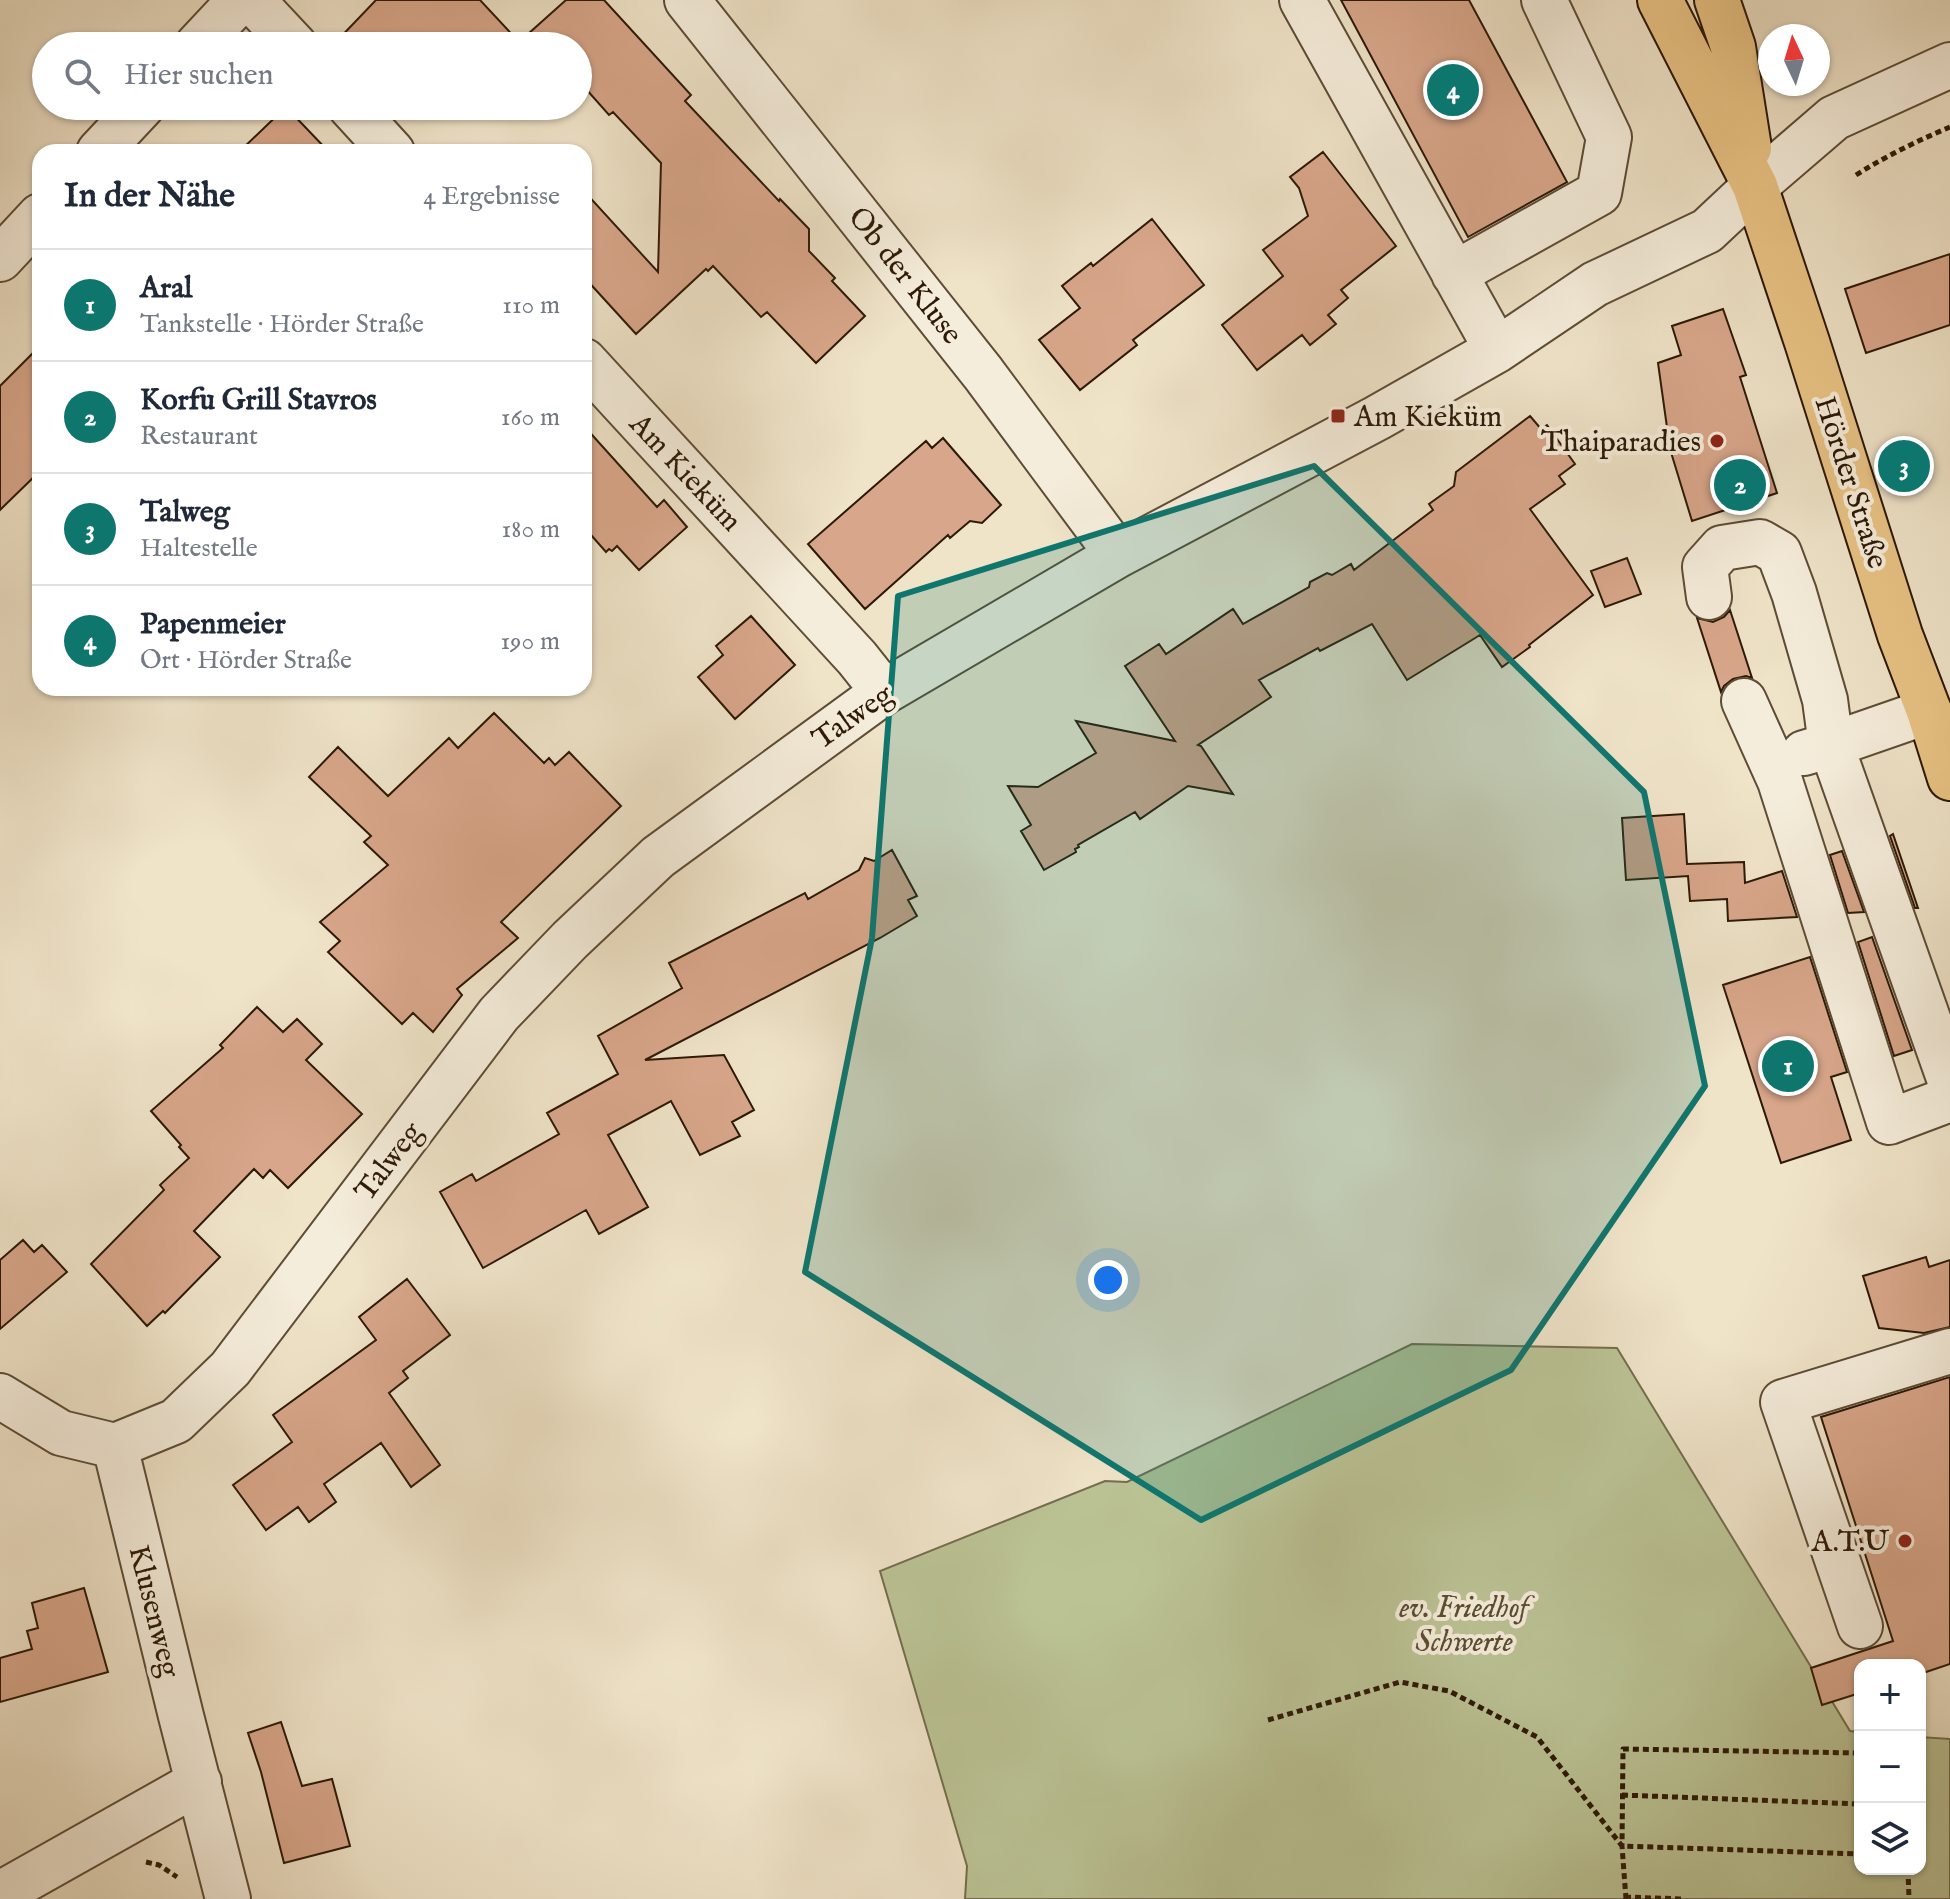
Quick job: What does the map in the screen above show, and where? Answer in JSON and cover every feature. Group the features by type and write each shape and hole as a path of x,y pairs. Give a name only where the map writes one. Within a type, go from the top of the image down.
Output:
{"main road":[{"name":"Hörder Straße","path":"1660,0 1755,186 1950,778"},
{"name":"Hörder Straße","path":"1717,0 1733,47 1755,186"}],"street":[{"path":"210,32 240,0"},
{"path":"252,0 282,32"},
{"name":"Ob der Kluse","path":"687,0 983,373 1118,555"},
{"path":"1302,0 1497,350"},
{"path":"1454,274 1599,193 1609,137 1544,0"},
{"name":"Talweg","path":"115,1446 176,1421 230,1369 499,1014 570,940 658,857 884,692 1118,555 1377,418 1497,350 1595,284 1707,231 1834,118 1950,65"},
{"path":"106,144 129,120"},
{"path":"363,120 385,144"},
{"path":"0,259 32,225"},
{"name":"Am Kieküm","path":"592,370 857,658 884,692"},
{"path":"1709,597 1705,567 1722,548 1760,542 1779,553 1825,700 1831,745 1950,1081"},
{"path":"1744,701 1780,781 1889,1122 1950,1099"},
{"path":"1771,762 1929,711"},
{"path":"1860,1626 1783,1402 1950,1351"},
{"path":"0,1396 61,1433 115,1446"},
{"name":"Klusenweg","path":"115,1446 228,1899"},
{"path":"0,1894 199,1783"}],"path":[{"path":"1856,175 1919,140 1950,127"},
{"path":"1268,1720 1400,1682 1449,1691 1537,1737 1622,1846"},
{"path":"1684,1899 1626,1898 1622,1846 1623,1749 1854,1753"},
{"path":"1622,1795 1854,1804"},
{"path":"1622,1846 1854,1854"},
{"path":"142,1862 159,1865 179,1878"},
{"path":"1908,1875 1909,1899"}],"highlighted area":[{"path":"1314,466 1644,792 1705,1086 1511,1370 1201,1520 805,1272 872,938 898,596"}],"green space":[{"name":"ev. Friedhof Schwerte","path":"1412,1344 1617,1348 1850,1731 1854,1731 1854,1875 1926,1875 1926,1737 1950,1739 1950,1899 965,1899 967,1866 880,1571 1105,1481 1127,1482"}],"building":[{"path":"376,0 480,0 510,32 345,32"},
{"path":"566,0 604,0 691,95 685,101 809,229 809,251 865,316 816,363 767,312 761,317 713,266 636,334 592,286 592,200 658,272 661,163 613,112 609,115 592,96 592,32 530,32"},
{"path":"1341,0 1469,0 1567,182 1468,237"},
{"path":"272,120 298,120 321,144 247,144"},
{"path":"1323,152 1396,246 1341,290 1348,298 1328,315 1336,324 1310,345 1302,335 1257,370 1222,325 1283,276 1263,250 1308,216 1299,188 1290,177"},
{"path":"1152,219 1204,285 1133,340 1137,345 1080,390 1039,340 1080,308 1062,286 1091,263 1093,266"},
{"path":"1950,254 1950,325 1866,353 1845,289"},
{"path":"1723,309 1746,375 1740,377 1777,493 1692,521 1670,449 1658,363 1681,355 1672,326"},
{"path":"32,354 32,479 0,510 0,386"},
{"path":"1530,416 1541,429 1547,425 1575,464 1559,476 1565,484 1530,509 1593,595 1502,667 1480,635 1407,680 1372,624 1320,651 1318,648 1259,680 1271,697 1198,745 1233,794 1188,786 1140,819 1135,812 1078,845 1076,852 1044,870 1021,831 1031,825 1008,786 1038,787 1096,753 1076,721 1175,741 1125,666 1159,644 1166,654 1233,609 1243,624 1309,587 1310,582 1327,573 1332,575 1351,564 1354,570 1433,510 1429,504 1454,486 1456,472"},
{"path":"592,435 657,507 664,500 687,527 639,570 617,546 606,552 592,536"},
{"path":"943,438 1001,505 982,523 970,521 950,538 948,535 865,609 808,544 926,441 932,448"},
{"path":"1627,558 1641,594 1605,607 1591,571"},
{"path":"1730,610 1752,678 1733,679 1721,692 1697,618 1713,622"},
{"path":"751,616 795,665 735,719 698,677 723,655 716,646"},
{"path":"494,713 544,763 549,758 555,765 569,752 621,806 501,922 518,938 457,989 462,995 433,1032 413,1013 402,1024 328,952 340,941 320,922 388,865 364,842 371,836 309,777 338,747 388,796 449,738 458,748"},
{"path":"1684,814 1687,864 1744,862 1745,883 1782,871 1797,917 1728,921 1727,899 1690,901 1688,876 1626,880 1622,818"},
{"path":"1893,834 1918,908 1915,908 1890,836"},
{"path":"892,850 917,896 908,900 917,916 645,1060 724,1055 754,1110 732,1122 740,1136 700,1155 671,1101 608,1135 648,1207 599,1234 586,1210 483,1268 440,1192 472,1174 476,1181 559,1134 547,1113 618,1074 598,1036 682,988 669,963 805,893 808,899 859,870 865,858 874,861"},
{"path":"1842,851 1864,912 1848,913 1830,855"},
{"path":"1872,937 1912,1050 1894,1056 1858,942"},
{"path":"1810,957 1847,1072 1831,1077 1851,1140 1781,1163 1723,985"},
{"path":"257,1007 283,1032 297,1019 322,1044 306,1060 362,1114 288,1188 270,1170 263,1178 254,1169 194,1231 220,1257 165,1313 163,1311 147,1326 91,1264 164,1190 160,1185 189,1158 151,1111 223,1048 220,1045"},
{"path":"23,1240 34,1252 42,1245 67,1272 0,1329 0,1260"},
{"path":"1926,1257 1929,1267 1950,1260 1950,1327 1924,1333 1879,1328 1863,1276"},
{"path":"407,1279 450,1335 403,1371 408,1378 389,1393 440,1465 411,1487 381,1443 324,1484 336,1502 309,1522 298,1507 266,1530 233,1485 292,1442 273,1415 376,1340 359,1317"},
{"name":"A.T.U","path":"1950,1377 1950,1664 1926,1672 1926,1659 1854,1659 1854,1695 1822,1705 1811,1668 1893,1641 1821,1417"},
{"path":"84,1588 108,1672 0,1702 0,1658 32,1649 27,1631 38,1628 32,1603"},
{"path":"281,1722 302,1786 332,1779 350,1846 284,1863 248,1733"}],"place":[{"name":"Papenmeier","path":"1453,90"},
{"name":"Am Kieküm","path":"1338,416"},
{"name":"Thaiparadies","path":"1717,441"},
{"name":"Talweg","path":"1904,466"},
{"name":"Korfu Grill Stavros","path":"1740,485"},
{"name":"Aral","path":"1788,1066"},
{"name":"A.T.U","path":"1905,1541"}]}
